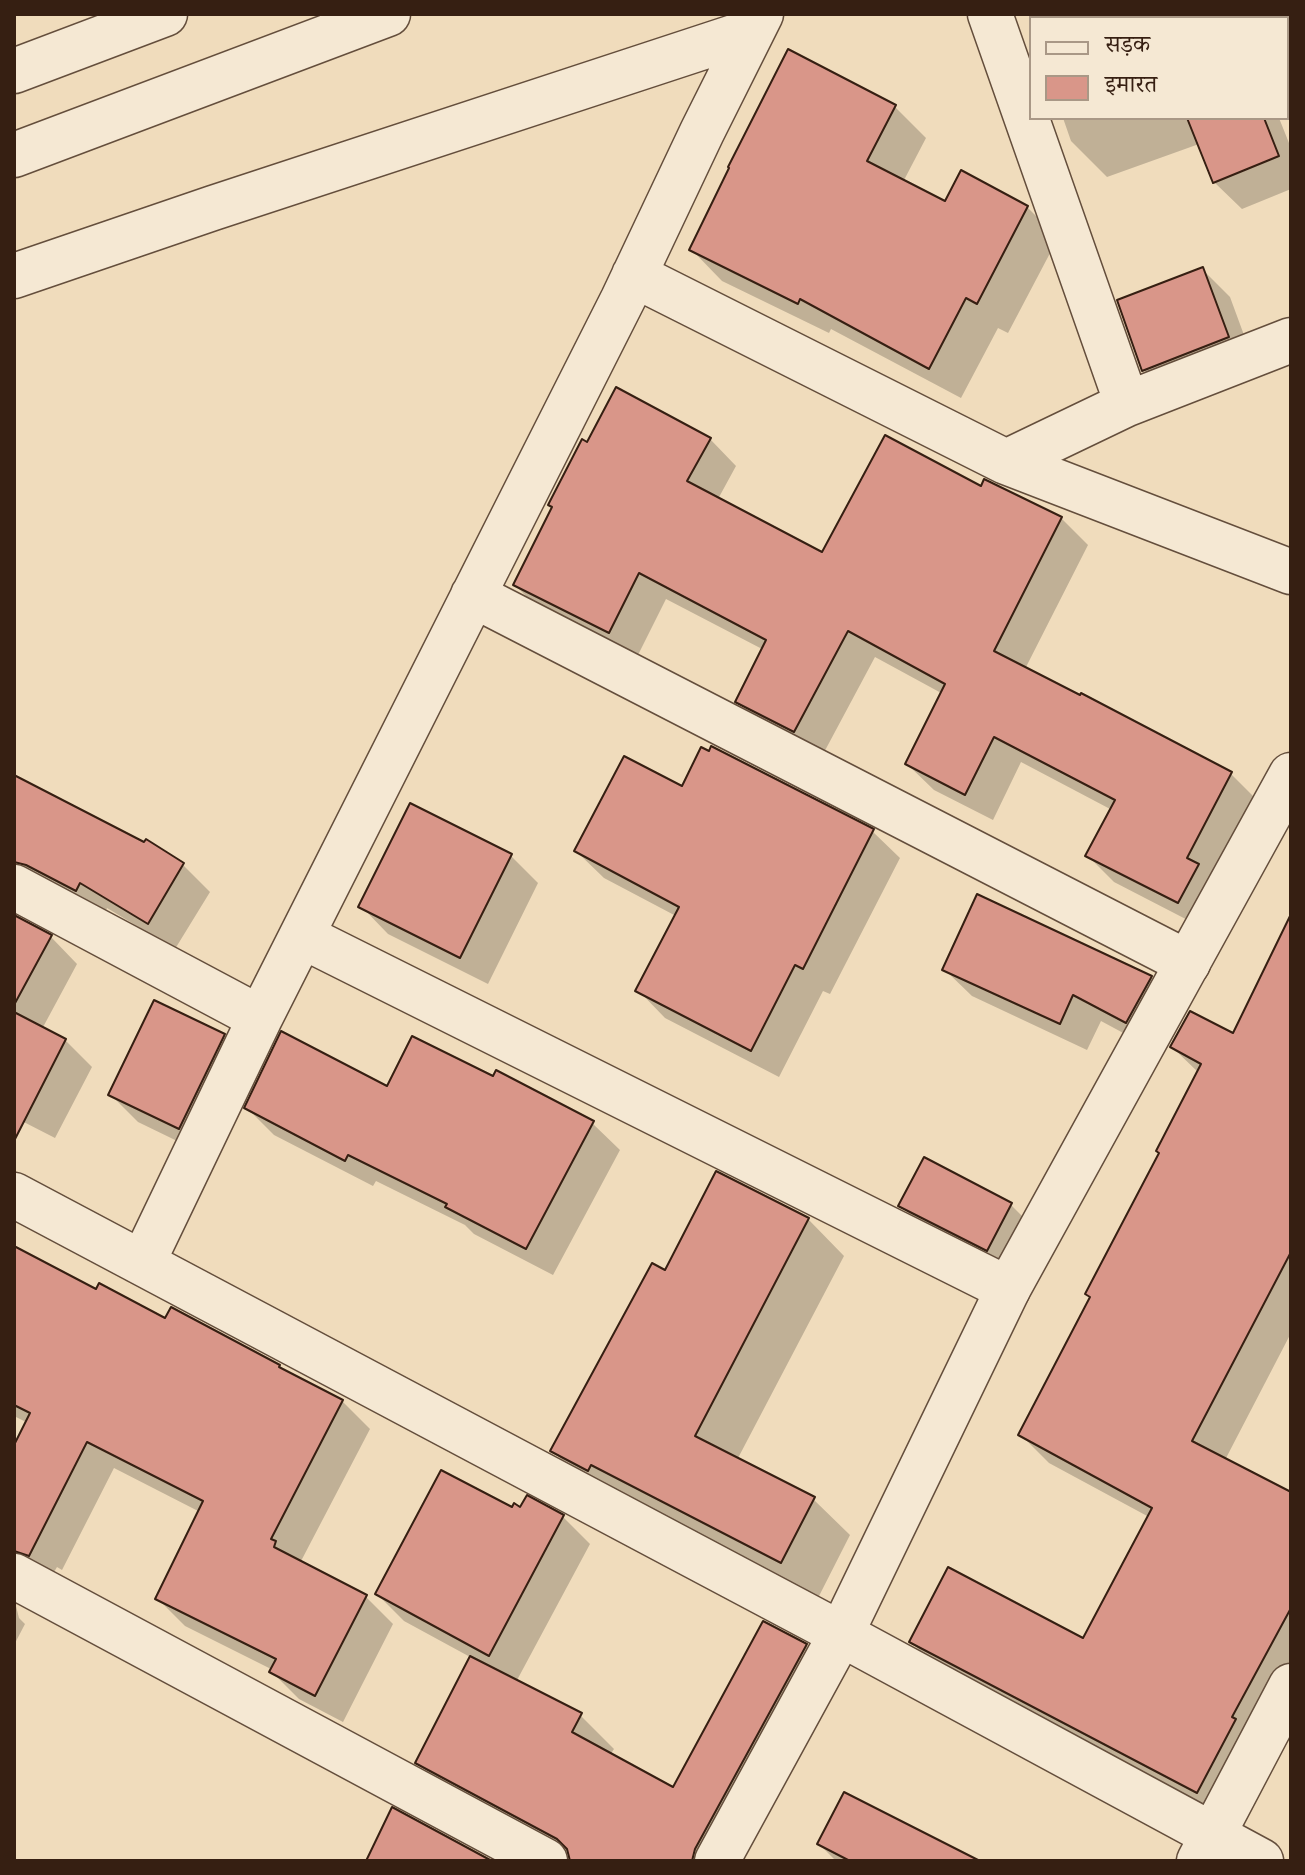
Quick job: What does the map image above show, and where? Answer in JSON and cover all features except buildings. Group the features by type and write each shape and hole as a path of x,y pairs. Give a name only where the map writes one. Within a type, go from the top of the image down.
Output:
{"street":[{"path":"14,71 165,14"},
{"path":"14,155 388,14"},
{"path":"990,14 1127,404"},
{"path":"143,1262 260,1018 634,275 757,22"},
{"path":"14,276 757,22"},
{"path":"634,275 1006,462 1291,572"},
{"path":"1006,462 1127,404 1291,340"},
{"path":"473,595 1188,963"},
{"path":"717,1861 841,1634 1008,1289 1291,775"},
{"path":"14,887 260,1018"},
{"path":"302,936 1008,1289"},
{"path":"14,1195 841,1634 1206,1849 1261,1861"},
{"path":"14,1576 545,1861"},
{"path":"1206,1849 1291,1686"}]}
